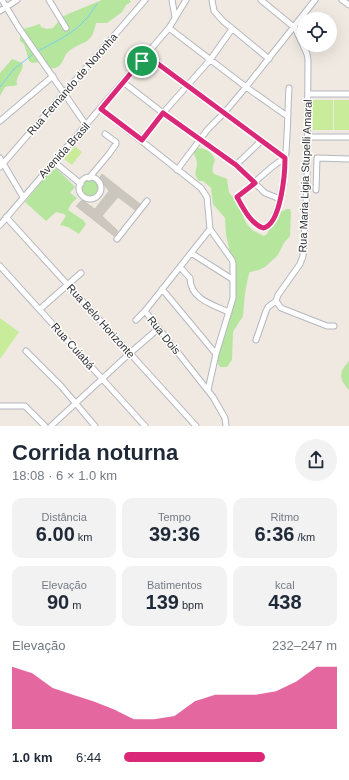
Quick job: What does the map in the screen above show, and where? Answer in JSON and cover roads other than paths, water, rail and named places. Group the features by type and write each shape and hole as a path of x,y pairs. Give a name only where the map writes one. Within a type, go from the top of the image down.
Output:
{"street":[{"path":"2,0 19,28 86,125"},
{"path":"0,11 17,0"},
{"path":"49,0 66,28"},
{"name":"Rua Fernando de Noronha","path":"2,165 145,0"},
{"path":"172,0 176,17"},
{"name":"Avenida Brasil","path":"0,225 169,28 186,0"},
{"path":"212,0 214,11 232,29 269,59"},
{"path":"262,0 294,28"},
{"path":"177,170 208,129 225,112 246,87 315,0"},
{"path":"342,0 349,6"},
{"path":"169,28 246,87 287,116"},
{"name":"Rua Maria Ligia Stupelli Amaral","path":"256,340 268,307 276,301 278,295 303,260 308,137 308,57 294,28"},
{"path":"142,140 163,113 210,60 232,29"},
{"path":"146,55 225,112 285,158"},
{"path":"0,121 53,76"},
{"path":"123,82 163,113 236,165 265,193 280,199"},
{"path":"285,158 270,167 255,183 237,197 243,208 255,224 260,228 265,228 273,220 280,199 284,179 289,88"},
{"path":"308,94 349,94"},
{"path":"101,109 142,140 204,193 207,197 210,229 232,260 233,298 216,354 208,390"},
{"path":"89,178 96,179 100,184 101,191 97,197 91,199 84,197 80,191 81,184 89,178 116,144 116,142 105,134"},
{"path":"308,137 349,137"},
{"path":"236,165 261,141"},
{"path":"0,158 2,165 23,197"},
{"path":"316,190 317,158 349,159"},
{"path":"54,162 81,184"},
{"path":"117,239 147,201"},
{"name":"Rua Belo Horizonte","path":"6,217 196,426"},
{"name":"Rua Dois","path":"210,229 145,311 208,390 225,418 226,426"},
{"path":"191,253 232,279"},
{"name":"Rua Cuiabá","path":"0,266 145,426"},
{"path":"180,267 190,278 190,286 196,295 229,312"},
{"path":"40,309 81,273"},
{"path":"162,289 216,354"},
{"path":"276,301 280,308 327,326 334,326"},
{"path":"136,320 145,311"},
{"path":"51,426 102,378 159,328"},
{"path":"26,351 61,386 95,426"},
{"path":"0,406 25,406 45,426"}],"waterway":[{"path":"38,51 64,37 75,29 81,24 97,4"},
{"path":"0,87 14,69 32,55"}]}
